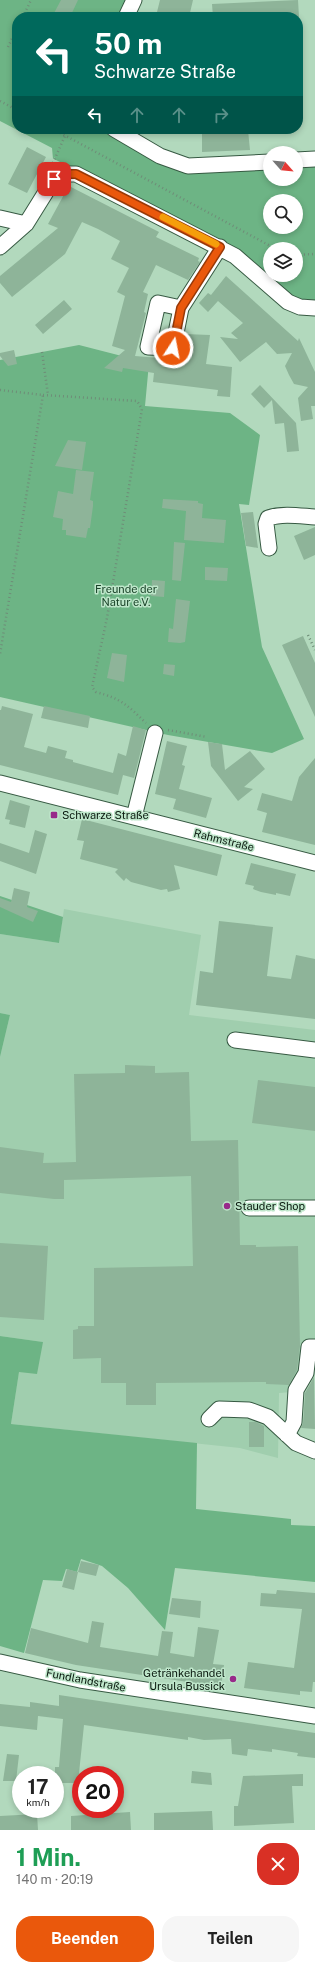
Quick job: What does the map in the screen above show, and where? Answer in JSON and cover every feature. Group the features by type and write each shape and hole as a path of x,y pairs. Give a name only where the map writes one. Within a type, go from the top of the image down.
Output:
{"street":[{"path":"128,12 134,0"},
{"path":"123,134 160,156 188,166 263,162"},
{"path":"303,160 315,159"},
{"path":"0,247 26,224 54,179 62,174 76,174 235,256 288,302 300,307 315,308"},
{"path":"0,218 26,224"},
{"path":"181,308 220,247"},
{"path":"269,548 266,524 268,518 290,515 315,518"},
{"path":"134,817 158,730"},
{"name":"Rahmstraße","path":"0,783 315,864"},
{"path":"235,1040 315,1050"},
{"path":"250,1208 315,1208"},
{"path":"287,1435 294,1422 296,1390 306,1373 310,1347 315,1347"},
{"path":"209,1419 219,1409 249,1410 268,1417 296,1443 315,1451"},
{"name":"Fundlandstraße","path":"0,1662 80,1680 315,1716"}],"path":[{"path":"25,12 31,0"},
{"path":"8,47 12,39"},
{"path":"0,100 12,107"},
{"path":"61,134 263,242"},
{"path":"54,179 54,159 65,136"},
{"path":"303,255 315,254"},
{"path":"42,352 48,395"},
{"path":"0,390 43,395 137,401 142,409 107,618 92,687 96,692 115,697 125,703 148,724 158,730 208,737"},
{"path":"0,654 43,395"},
{"path":"308,635 315,650"}],"shaded area":[{"path":"64,909 201,935 189,1015 315,1030 315,1367 306,1367 292,1392 279,1393 278,1458 240,1448 11,1424 19,1371 43,1342 0,1336 0,1057 10,1015 0,1013 0,934 59,943"}],"green space":[{"path":"0,0 133,0 127,12 12,12 12,127 0,121"},
{"path":"25,134 130,134 183,164 263,162 263,186 303,186 303,161 315,160 315,307 301,305 272,282 303,282 303,242 263,242 263,275 236,254 54,159 55,157 53,159 52,148"},
{"name":"Freunde der Natur e.V.","path":"79,345 149,363 145,406 230,413 260,435 249,505 239,504 262,647 304,739 272,753 168,735 0,697 0,360"},
{"path":"0,896 63,917 59,943 0,934"},
{"path":"0,1013 10,1015 0,1057"},
{"path":"0,1336 43,1342 37,1374 19,1372 11,1424 197,1443 196,1509 291,1519 291,1525 315,1526 315,1582 175,1568 165,1630 128,1588 102,1566 81,1559 77,1572 66,1569 62,1581 43,1580 24,1653 0,1646"}],"building":[{"path":"61,0 78,0 72,12 55,12"},
{"path":"160,0 193,0 190,12 157,12"},
{"path":"298,0 299,12 213,12 212,4"},
{"path":"202,134 248,134 250,150 202,152"},
{"path":"27,147 46,157 27,193 8,184"},
{"path":"71,187 159,232 156,237 199,258 198,261 200,262 188,280 156,265 143,292 148,294 144,312 146,313 135,356 183,360 185,334 210,335 206,364 232,367 230,397 217,396 218,390 153,382 154,373 123,368 122,372 104,368 125,350 112,346 125,296 117,292 129,268 111,259 120,241 98,229 82,222 65,254 12,297 0,283 0,276 58,228 48,224 67,189 69,190"},
{"path":"226,276 298,341 299,338 315,372 315,406 311,406 313,419 301,421 298,398 308,387 294,384 289,375 285,366 292,353 277,354 266,342 240,362 220,337 238,339 231,333 243,323 218,301 208,312 199,303 208,293 211,295"},
{"path":"64,300 72,309 43,334 35,325"},
{"path":"14,350 17,364 8,366 0,356 0,353"},
{"path":"260,385 296,423 299,451 287,452 284,423 275,424 272,400 264,408 251,394"},
{"path":"68,440 86,442 82,470 55,466"},
{"path":"76,470 94,472 90,500 93,501 93,506 90,528 88,528 86,538 66,535 66,530 62,530 63,519 53,517 58,491 73,494"},
{"path":"163,499 198,501 198,503 203,504 202,518 226,520 224,543 184,540 186,511 162,508"},
{"path":"253,512 258,548 246,546 241,513"},
{"path":"315,527 315,555 304,560 294,536"},
{"path":"174,542 185,543 181,581 172,580"},
{"path":"205,567 228,568 227,581 205,580"},
{"path":"152,580 165,581 164,597 151,596"},
{"path":"176,599 190,601 185,642 180,643 168,642 169,628 173,629"},
{"path":"303,636 315,663 315,717 282,645"},
{"path":"112,653 127,655 124,682 107,678"},
{"path":"164,664 175,665 174,676 163,674"},
{"path":"2,706 33,714 24,747 46,753 48,746 67,751 65,758 73,760 73,762 113,773 118,753 126,756 133,726 146,730 134,778 123,775 118,795 0,765 0,710"},
{"path":"44,706 90,716 88,728 41,718"},
{"path":"167,741 187,746 182,765 185,766 179,789 212,798 206,818 173,809 176,799 155,794"},
{"path":"208,742 222,744 225,770 250,751 265,769 244,787 253,789 238,801 211,766"},
{"path":"315,758 315,845 262,832 267,813 257,810 262,793 292,801 299,777"},
{"path":"10,800 30,806 25,828 9,824 10,820 5,819"},
{"path":"82,819 222,855 217,876 174,865 180,889 168,892 167,889 161,890 131,882 126,878 124,881 115,872 118,869 80,859 84,841 77,840"},
{"path":"35,830 47,834 36,874 0,861 0,843 29,853"},
{"path":"251,863 296,874 290,896 261,892 253,889 254,886 245,884"},
{"path":"14,888 30,892 27,907 38,911 33,922 0,907 0,898 11,902"},
{"path":"219,921 273,927 267,976 291,979 296,955 315,959 315,1019 196,1005 200,971 213,973"},
{"path":"125,1065 155,1066 155,1073 189,1072 191,1141 238,1140 240,1245 256,1245 256,1247 298,1246 300,1346 297,1370 289,1385 266,1384 266,1382 156,1383 156,1405 126,1405 126,1383 101,1383 101,1358 73,1359 73,1330 78,1329 78,1326 94,1326 94,1268 193,1266 191,1176 64,1180 64,1199 0,1193 0,1147 44,1153 43,1163 76,1162 74,1074 125,1073"},
{"path":"258,1080 315,1087 315,1131 252,1123"},
{"path":"0,1243 48,1246 44,1320 0,1317"},
{"path":"314,1377 315,1429 301,1428 303,1423 305,1393"},
{"path":"249,1422 256,1422 264,1426 264,1447 249,1447"},
{"path":"81,1561 99,1565 96,1576 78,1572"},
{"path":"67,1569 78,1572 74,1590 62,1587"},
{"path":"277,1590 315,1593 315,1682 313,1682 312,1692 300,1691 300,1695 244,1688 248,1662 294,1668 302,1609 260,1606 261,1593 276,1594"},
{"path":"172,1598 201,1601 200,1618 169,1614"},
{"path":"92,1621 104,1623 100,1647 158,1656 162,1631 173,1632 170,1653 194,1657 198,1627 219,1630 213,1664 224,1665 221,1687 76,1665 25,1653 31,1628 88,1643"},
{"path":"59,1695 315,1733 315,1758 297,1756 298,1753 272,1749 272,1752 248,1749 247,1756 232,1754 231,1739 204,1740 188,1737 188,1740 84,1725 80,1766 72,1766 72,1783 64,1783 64,1766 59,1766 63,1719 38,1716 37,1730 0,1726 0,1704 30,1707 30,1702 59,1706"},
{"path":"7,1754 19,1755 18,1766 12,1766 12,1781 3,1781"},
{"path":"192,1771 211,1773 212,1785 191,1783"},
{"path":"303,1774 303,1786 292,1786 294,1823 234,1826 234,1806 238,1806 243,1776"},
{"path":"212,1811 213,1830 154,1830 154,1813"},
{"path":"124,1812 130,1812 131,1830 71,1830 71,1816 72,1818 124,1818"},
{"path":"12,1815 12,1818 37,1818 38,1830 0,1830 0,1816"}],"slow traffic":[{"path":"163,217 216,244"}],"place":[{"name":"Schwarze Straße","path":"54,815"},
{"name":"Stauder Shop","path":"227,1206"},
{"name":"Getränkehandel Ursula Bussick","path":"233,1679"}],"route":[{"path":"54,179 62,174 76,174 220,247 181,308 173,348"}]}
